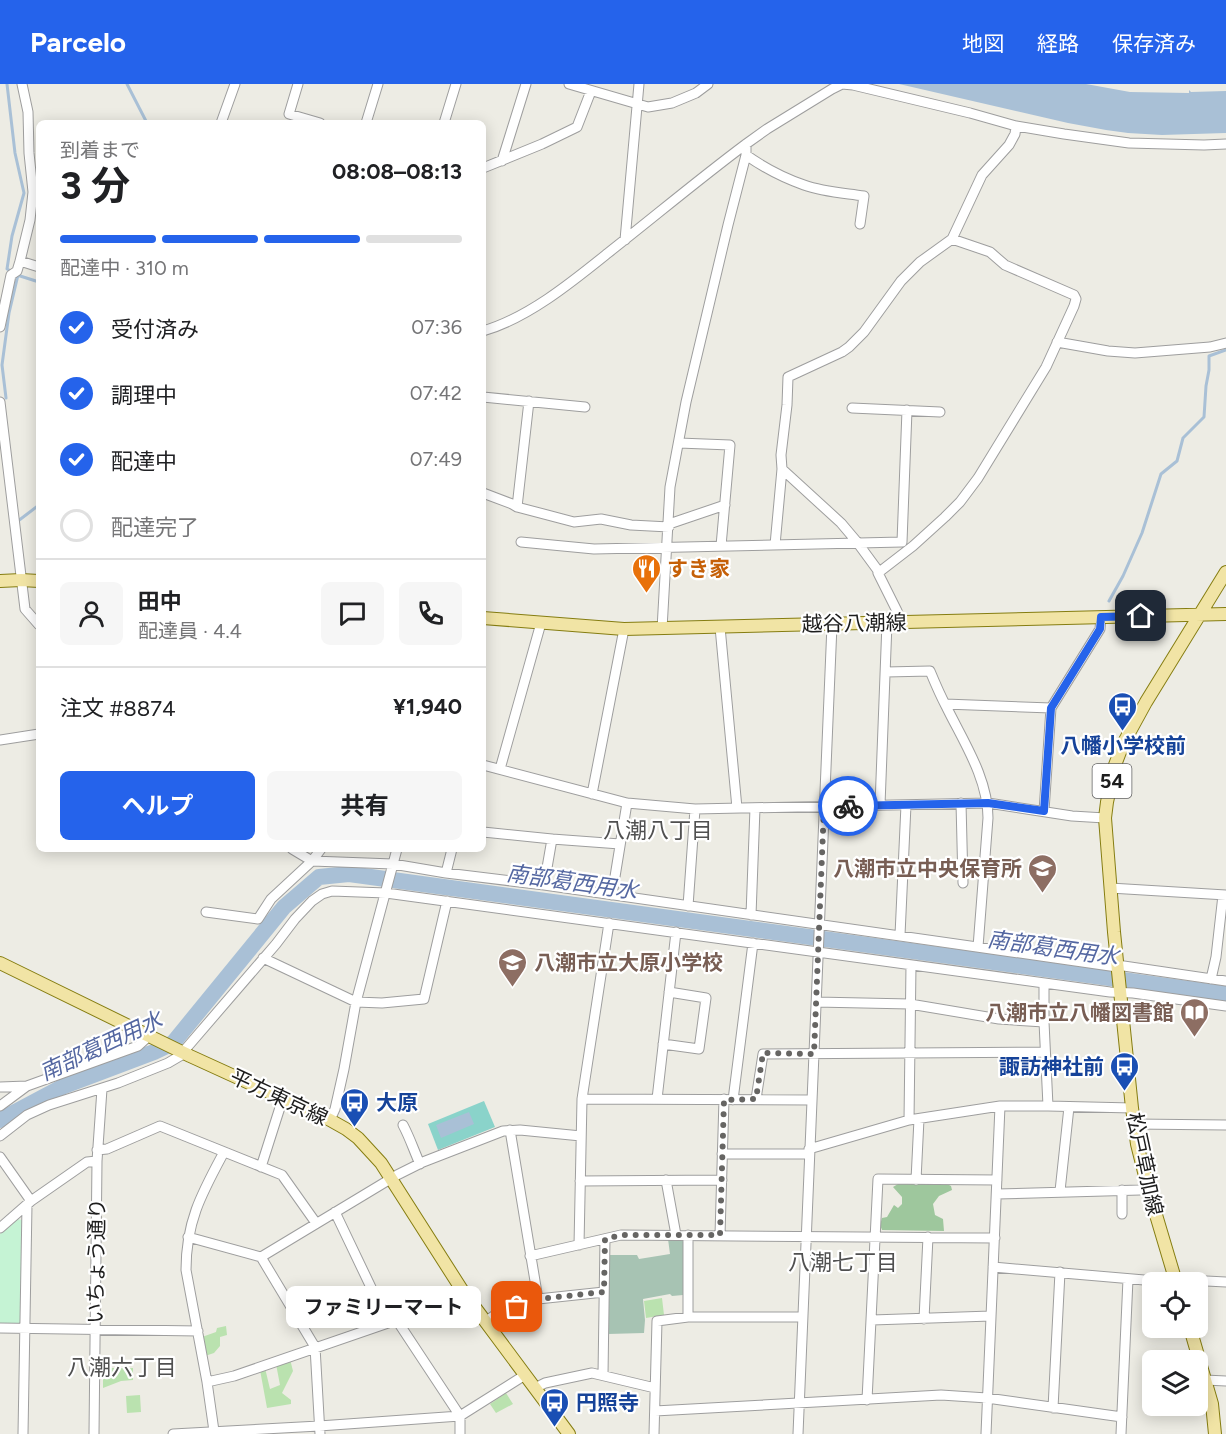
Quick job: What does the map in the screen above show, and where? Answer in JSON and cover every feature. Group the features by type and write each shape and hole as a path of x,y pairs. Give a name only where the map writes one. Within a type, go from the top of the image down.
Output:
{"main road":[{"name":"松戸草加線","path":"1173,1272 1148,1188 1134,1124 1110,888 1107,802 1122,744 1226,572"},
{"path":"0,581 36,581"},
{"name":"越谷八潮線","path":"486,618 624,629 662,629 1226,614"},
{"name":"平方東京線","path":"0,963 182,1052 346,1128 381,1163 462,1290 569,1434"},
{"path":"1208,1390 1215,1434"}],"street":[{"path":"0,276 11,275 17,271 30,220 33,192 28,112 22,84"},
{"path":"222,120 235,84"},
{"path":"298,84 289,114 310,120"},
{"path":"367,120 378,84"},
{"path":"445,120 456,84"},
{"path":"502,161 525,84"},
{"path":"569,84 648,107 672,103 696,93 708,84"},
{"path":"625,240 639,84"},
{"path":"486,330 518,316 549,297 746,144 842,84 970,112 1016,126 1130,143 1226,144"},
{"path":"486,167 578,127 591,91"},
{"path":"775,545 788,376 849,347 864,332 901,280 920,262 952,238 982,175 1009,145 1015,134 1016,126"},
{"path":"662,629 670,487 686,402 746,156 746,144"},
{"path":"746,156 803,185 864,196 860,224"},
{"path":"879,572 913,546 960,502 1046,367 1076,299 1074,295 1005,265 990,252 952,238"},
{"path":"20,261 36,266"},
{"path":"0,327 11,275"},
{"path":"1057,342 1135,353 1210,347 1226,343"},
{"path":"486,397 585,407"},
{"path":"517,507 529,401"},
{"path":"0,402 4,469 25,609 36,622"},
{"path":"852,408 940,412"},
{"path":"521,542 594,549 902,542 907,410"},
{"path":"679,443 730,445 721,546"},
{"path":"782,470 841,523 857,542 879,572 901,622"},
{"path":"486,494 517,507 574,522 600,519 631,525 669,525 724,505"},
{"path":"1044,811 1051,708 1100,629 1101,617"},
{"path":"500,769 542,623"},
{"path":"880,805 887,623"},
{"path":"798,1434 832,625"},
{"path":"720,627 737,808"},
{"path":"592,794 624,629"},
{"path":"886,672 930,671 966,744 986,792 988,803 978,947"},
{"path":"945,704 1051,708"},
{"path":"0,740 36,734"},
{"path":"486,766 627,803 694,809 988,803 1072,816 1106,818"},
{"path":"612,895 627,803"},
{"path":"961,803 963,883"},
{"path":"900,935 906,805"},
{"path":"751,915 755,808"},
{"path":"688,906 694,809"},
{"path":"486,832 620,844"},
{"path":"544,885 552,839"},
{"path":"297,852 312,861 392,866 544,885 1226,981"},
{"path":"206,912 258,919 271,899 319,852"},
{"path":"330,1120 342,1079 356,1002 396,852"},
{"path":"446,873 451,852"},
{"path":"1110,888 1224,895 1211,979"},
{"path":"0,1136 27,1115 49,1105 102,1089 168,1063 182,1052 304,910 322,894 332,891 386,890 447,901 1226,1006"},
{"path":"264,958 356,1002 382,1003 424,999 447,901"},
{"path":"579,1245 582,1099 609,923"},
{"path":"657,1099 676,932"},
{"path":"720,1235 722,1154 753,943"},
{"path":"910,964 910,1053 916,1180"},
{"path":"1044,983 1048,1106"},
{"path":"663,1044 699,1049 706,998 669,992"},
{"path":"816,1002 910,1004 999,1019 1044,1022"},
{"path":"0,1106 27,1086 138,1046 154,1037"},
{"path":"756,1099 763,1053 1045,1052"},
{"path":"0,1087 27,1086"},
{"name":"いちょう通り","path":"94,1434 97,1150 102,1089"},
{"path":"261,1167 283,1098"},
{"path":"582,1099 812,1100"},
{"path":"722,1154 809,1152 914,1120 1000,1106 1132,1108"},
{"path":"986,1434 1000,1106"},
{"path":"1060,1191 1069,1107"},
{"path":"1134,1124 1226,1125"},
{"path":"403,1125 413,1143 413,1149 420,1164"},
{"path":"97,1150 107,1149 160,1126 282,1175 316,1223"},
{"path":"510,1130 538,1299"},
{"path":"261,1257 390,1178 502,1131 581,1136"},
{"path":"214,1431 186,1270 188,1237 194,1213 224,1152"},
{"path":"0,1157 29,1203 24,1434"},
{"path":"0,1228 29,1203 87,1162 97,1161"},
{"path":"867,1400 878,1179 997,1180"},
{"path":"580,1180 722,1180"},
{"path":"666,1180 676,1235"},
{"path":"997,1194 1148,1188"},
{"path":"1122,1190 1122,1214"},
{"path":"334,1212 392,1321 460,1416 460,1434"},
{"path":"530,1256 621,1235 995,1238"},
{"path":"688,1235 688,1317"},
{"path":"188,1237 261,1257 315,1347 319,1430"},
{"path":"924,1319 928,1238"},
{"path":"603,1375 605,1239"},
{"path":"993,1267 1142,1280"},
{"path":"1053,1408 1060,1272"},
{"path":"1121,1434 1128,1279"},
{"path":"1208,1281 1226,1282"},
{"path":"207,1382 234,1376 392,1321 462,1290"},
{"path":"485,1322 495,1315 538,1299 604,1292"},
{"path":"872,1320 992,1316"},
{"path":"654,1434 657,1321 688,1317 802,1317"},
{"path":"0,1328 198,1331"},
{"path":"536,1388 545,1383 592,1373 655,1388"},
{"path":"173,1434 214,1431 319,1430 460,1416 525,1375"},
{"path":"1208,1380 1226,1381"},
{"path":"655,1411 941,1395 987,1398 1122,1417"}],"green space":[{"path":"898,1184 947,1184 951,1186 952,1190 939,1196 933,1204 935,1215 943,1219 944,1231 882,1230 880,1225 882,1218 887,1217 894,1205 898,1208 902,1204 902,1197 893,1187"},
{"path":"17,1219 22,1220 21,1321 18,1325 0,1324 0,1234"},
{"path":"668,1239 684,1239 683,1295 672,1296 670,1294 643,1299 644,1333 608,1334 609,1255 637,1255 639,1259 670,1254"},
{"path":"662,1298 664,1315 646,1318 644,1301"},
{"path":"226,1326 227,1335 220,1337 220,1346 214,1353 205,1356 202,1337 216,1332 217,1328"},
{"path":"290,1359 293,1371 282,1393 291,1400 291,1404 267,1408 260,1370 265,1368 270,1389 280,1385 276,1364"},
{"path":"103,1368 133,1368 133,1380 121,1381 103,1388"},
{"path":"506,1393 513,1404 496,1413 490,1404"},
{"path":"140,1395 141,1412 127,1413 126,1396"}],"shaded area":[{"path":"899,84 1086,84 1130,92 1226,91 1226,133 1162,135 1106,130"},
{"path":"484,1101 495,1127 438,1150 428,1124"},
{"path":"469,1112 474,1124 441,1138 436,1125"}],"waterway":[{"path":"7,84 15,153 24,193 12,236 7,269 11,271"},
{"path":"127,84 145,120"},
{"path":"17,275 36,281"},
{"path":"6,398 2,365 9,313 18,275"},
{"path":"1109,601 1142,533 1161,474 1177,461 1183,438 1204,417 1209,356 1226,350"},
{"path":"18,521 36,507"},
{"name":"南部葛西用水","path":"0,1120 64,1086 173,1043 284,907 319,877 349,874 1226,994"}],"way so far":[{"path":"517,1307 538,1299 604,1292 605,1239 621,1235 720,1235 724,1100 756,1099 763,1053 814,1054 824,806 848,806"}],"place":[{"name":"すき家","path":"646,594"},
{"name":"八幡小学校前","path":"1123,732"},
{"name":"八潮市立中央保育所","path":"1043,894"},
{"name":"八潮市立大原小学校","path":"513,988"},
{"name":"八潮市立八幡図書館","path":"1195,1038"},
{"name":"諏訪神社前","path":"1125,1092"},
{"name":"大原","path":"355,1128"},
{"name":"ファミリーマート","path":"517,1307"},
{"name":"円照寺","path":"555,1428"}],"district":[{"name":"八潮八丁目","path":"658,830"},
{"name":"八潮七丁目","path":"843,1262"},
{"name":"八潮六丁目","path":"122,1367"}],"route":[{"path":"848,806 988,803 1044,811 1051,708 1100,629 1101,617 1141,616"}]}
